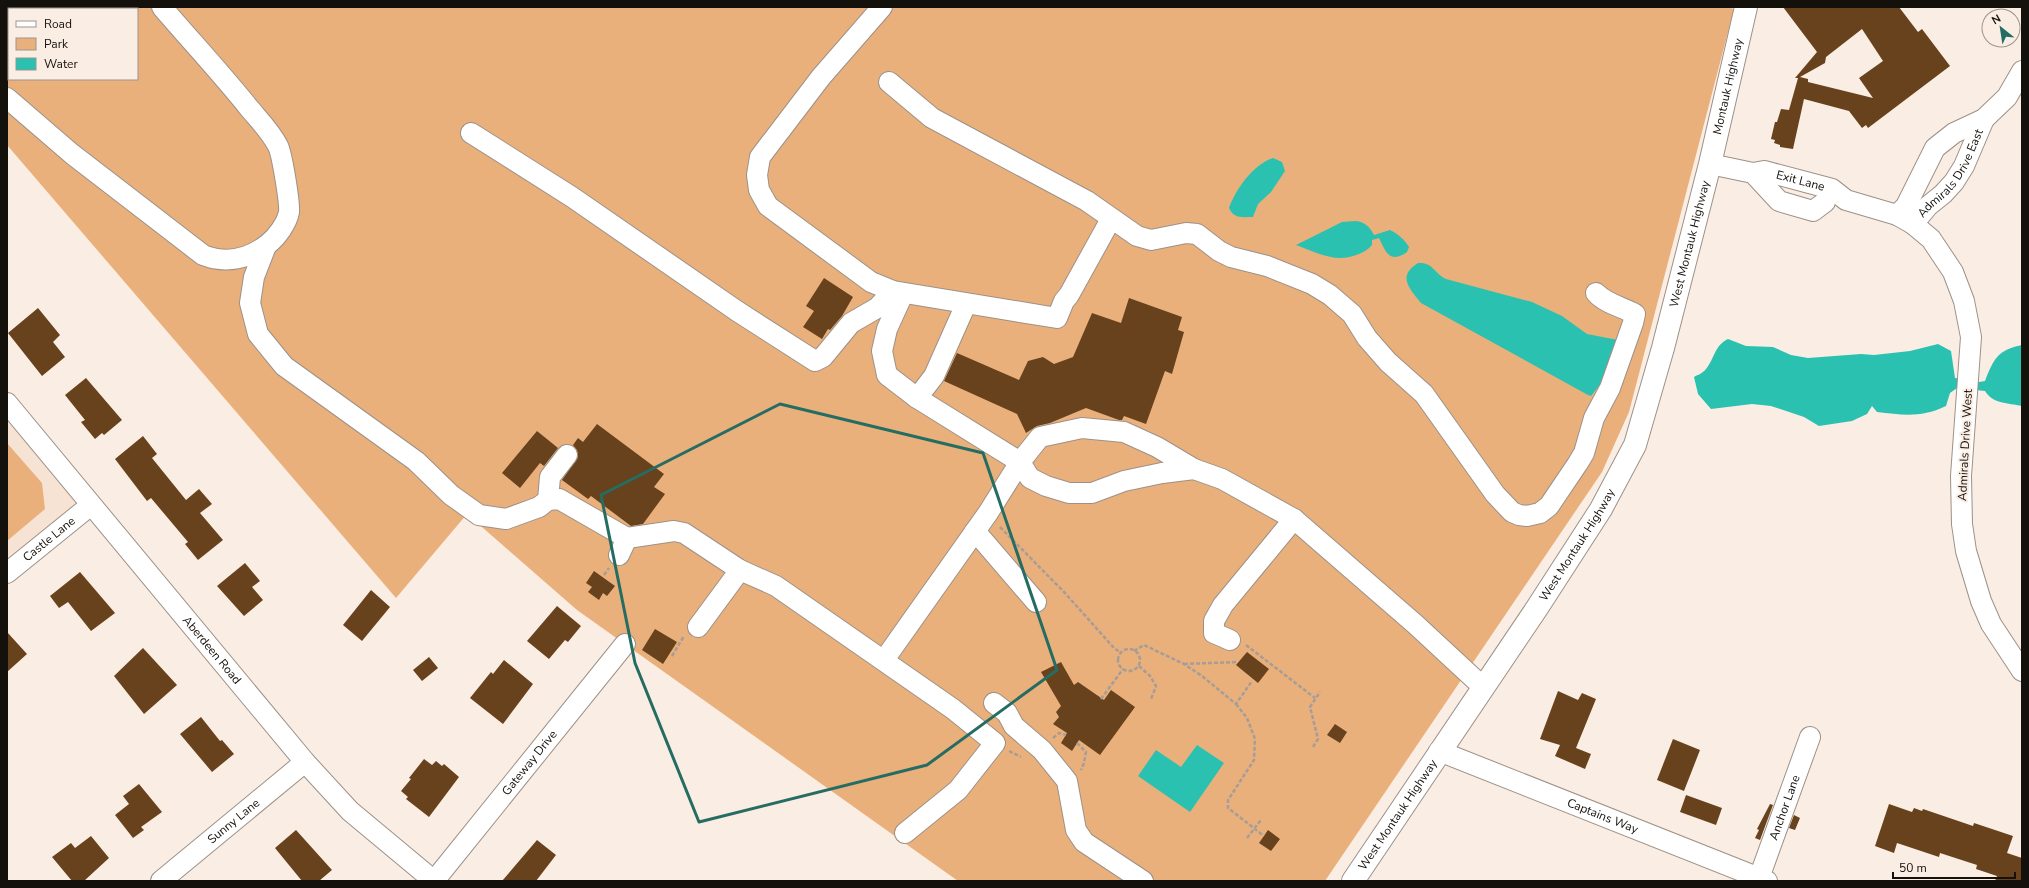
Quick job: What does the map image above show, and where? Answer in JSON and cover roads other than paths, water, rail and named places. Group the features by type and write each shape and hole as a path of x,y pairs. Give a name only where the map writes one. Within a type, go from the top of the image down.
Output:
{"main road":[{"name":"Montauk Highway","path":"1710,165 1746,7"},
{"name":"West Montauk Highway","path":"1353,881 1439,751 1537,608 1601,509 1635,445 1663,348 1710,165"}],"street":[{"path":"7,98 72,154 203,255 216,260 227,260 247,257 266,246 273,241 282,229 289,212 279,148 239,96 162,7"},
{"path":"882,7 773,138 760,157 757,175 759,190 768,206 871,282 898,292 1057,318 1064,300 1069,295 1111,218"},
{"name":"Admirals Drive East","path":"1905,220 1906,206 1935,148 1954,133 1984,119 2007,97 2022,71"},
{"path":"889,82 932,118 1087,201 1137,236 1151,240 1186,233 1197,234 1219,251 1231,257 1267,266 1312,284 1330,295 1352,314 1366,338 1388,362 1424,394 1491,489 1512,512 1519,515 1540,513 1549,506 1584,453 1594,418 1610,388 1634,323 1635,314 1615,303 1606,302 1596,293"},
{"name":"Admirals Drive East","path":"1905,220 1928,206 1943,194 1954,182 1964,166 1984,119"},
{"path":"471,133 572,197 737,311 815,361 823,357 851,323 877,308 898,292"},
{"name":"Exit Lane","path":"1710,165 1759,180 1764,171 1832,189 1846,200"},
{"path":"1759,180 1779,201 1813,211 1825,202 1846,200 1905,220"},
{"name":"Admirals Drive West","path":"1905,220 1931,239 1953,272 1964,301 1971,337 1961,476 1962,524 1966,550 1981,601 1991,624 2022,671"},
{"path":"266,246 254,277 250,303 258,334 284,366 416,461 451,495 479,515 506,519 539,507 548,500 559,500 623,546 674,531 684,533 740,570 776,586 953,709 995,743 958,790 905,833"},
{"path":"898,292 882,350 887,375 917,398 1020,462 1030,478 1046,486 1069,493 1092,493 1124,481 1162,473 1194,469"},
{"path":"917,398 934,376 966,304"},
{"name":"Aberdeen Road","path":"7,403 305,762 350,811 434,881"},
{"path":"884,660 988,513 1020,462 1040,437 1082,428 1124,432 1157,447 1194,469 1222,479 1294,519 1415,624 1483,687"},
{"path":"548,500 550,477 567,455"},
{"name":"Castle Lane","path":"7,573 91,505"},
{"path":"1230,640 1214,632 1214,621 1223,605 1294,519"},
{"path":"975,531 1036,602"},
{"path":"698,627 740,570"},
{"name":"Gateway Drive","path":"434,881 625,644"},
{"path":"994,703 1007,713 1014,726 1042,750 1067,781 1076,830 1084,842 1143,881"},
{"name":"Anchor Lane","path":"1763,880 1810,737"},
{"name":"Captains Way","path":"1439,751 1763,880"},
{"name":"Sunny Lane","path":"161,881 305,762"}],"water":[{"path":"1273,158 1282,162 1285,171 1271,192 1258,204 1253,217 1239,217 1233,214 1229,208 1236,193 1246,178 1259,166"},
{"path":"1356,221 1367,225 1374,235 1390,230 1401,237 1407,244 1409,247 1407,252 1396,257 1388,254 1379,238 1372,240 1372,245 1365,251 1351,257 1343,258 1327,256 1296,245 1342,222"},
{"path":"1418,263 1427,264 1446,279 1532,302 1562,316 1587,334 1618,340 1602,382 1591,396 1588,395 1421,303 1407,282 1408,273"},
{"path":"1728,339 1746,346 1773,347 1791,355 1808,358 1861,354 1874,355 1910,351 1938,344 1951,351 1955,378 1979,382 1985,381 1991,366 1998,356 2007,350 2022,345 2022,406 1997,401 1985,391 1957,388 1950,393 1946,406 1937,410 1920,414 1904,415 1877,412 1872,406 1867,414 1852,421 1819,426 1804,417 1771,406 1752,404 1711,409 1698,394 1694,377 1706,369 1717,349"},
{"path":"1197,745 1224,763 1190,812 1138,776 1156,750 1181,767"}]}
